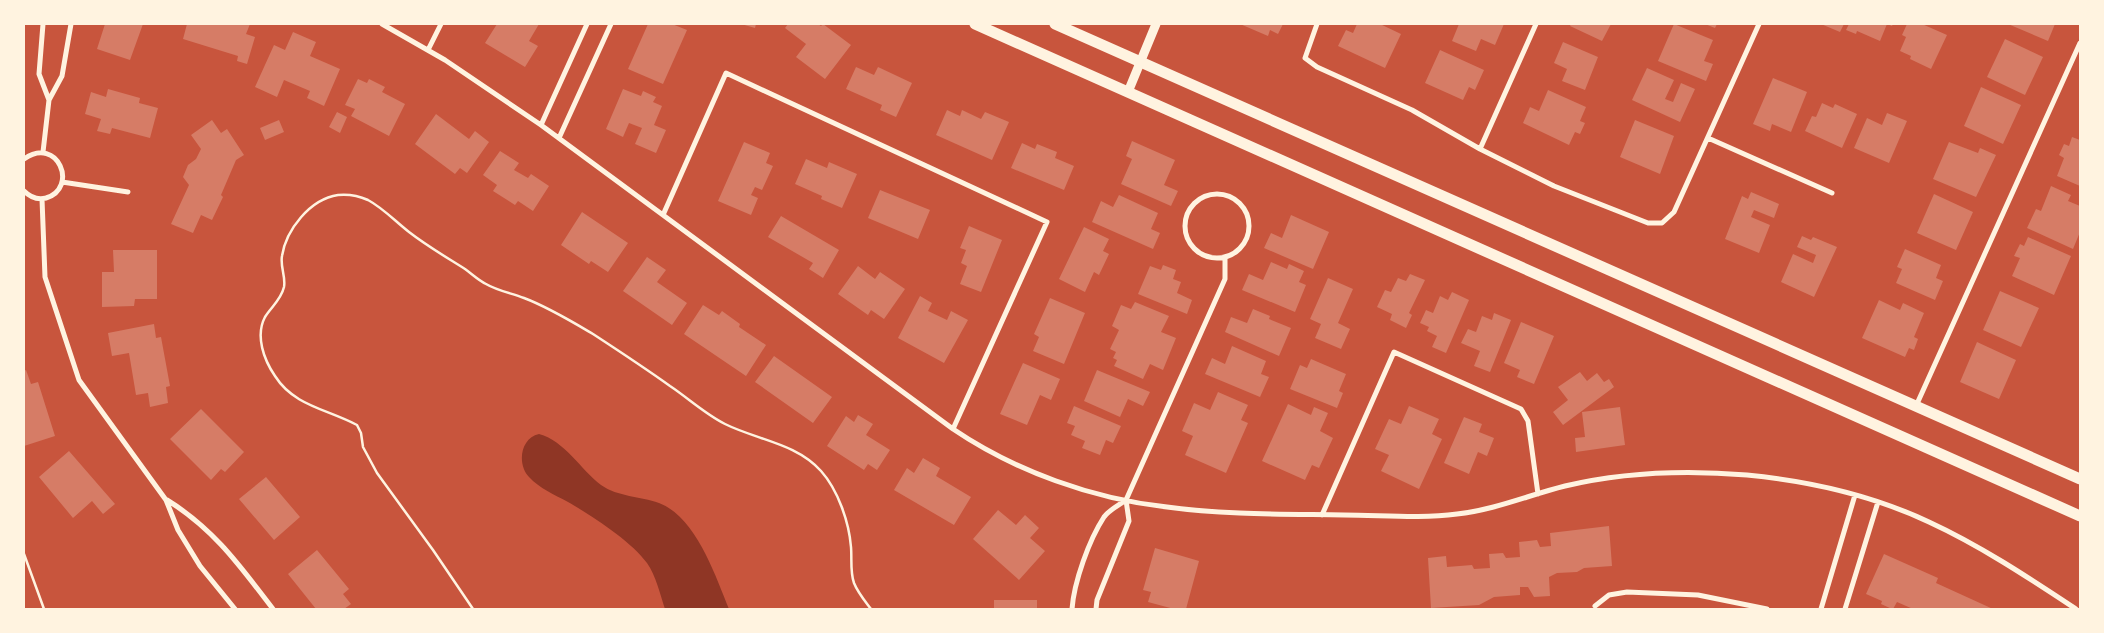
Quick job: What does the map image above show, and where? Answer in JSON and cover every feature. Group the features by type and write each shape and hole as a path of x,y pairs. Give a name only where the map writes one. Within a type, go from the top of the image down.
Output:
{"main road":[{"path":"975,24 2080,516"},
{"path":"1055,24 2080,479"}],"street":[{"path":"43,24 39,74 49,100"},
{"path":"43,152 49,100 62,76 71,24"},
{"path":"382,24 484,85 542,125 953,429 982,446 1047,477 1126,500 1166,507 1210,511 1322,515 1455,514 1482,510 1598,479 1675,473 1736,475 1783,480 1855,495 1928,521 1964,539 2076,609"},
{"path":"428,50 440,24"},
{"path":"542,125 587,24"},
{"path":"559,138 611,24"},
{"path":"1128,92 1156,24"},
{"path":"1317,24 1305,58 1317,66 1412,110 1480,149 1554,186 1648,223 1662,224 1674,212 1759,24"},
{"path":"1480,149 1536,24"},
{"path":"1916,407 2080,42"},
{"path":"662,214 726,73 1047,222 953,429"},
{"path":"1708,138 1832,193"},
{"path":"24,159 30,155 43,152 56,159 62,168 62,182 54,194 42,198 28,195 24,191"},
{"path":"62,182 128,192"},
{"path":"1217,194 1232,198 1244,207 1248,217 1247,237 1242,246 1234,253 1225,257 1214,258 1204,255 1195,249 1189,240 1186,230 1186,219 1190,209 1197,201 1206,196 1217,194"},
{"path":"42,198 45,277 79,380 166,500 178,530 200,566 236,609"},
{"path":"1072,609 1073,594 1091,545 1105,516 1126,500 1224,279 1225,257"},
{"path":"1322,515 1394,352 1521,409 1528,421 1538,494"},
{"path":"1821,609 1855,495"},
{"path":"166,500 190,514 216,538 273,609"},
{"path":"1096,609 1130,521 1126,500"},
{"path":"1845,609 1878,502"},
{"path":"1595,606 1609,595 1627,592 1698,595 1767,609"}],"path":[{"path":"473,609 433,550 377,474 366,454 357,425 314,408 293,397 275,376 264,354 261,342 262,326 264,319 282,295 284,282 282,262 285,247 291,234 307,212 314,205 331,197 350,195 369,201 426,245 480,281 496,289 523,297 555,312 655,375 716,419 733,428 785,446 816,466 823,472 836,494 848,532 854,584 871,609"},
{"path":"24,554 44,609"}],"shaded area":[{"path":"539,434 565,449 601,485 615,492 659,503 672,510 684,521 703,548 729,609 665,609 653,574 647,563 631,546 578,508 542,488 525,472 522,459 524,446"}],"building":[{"path":"105,24 143,24 130,60 97,49"},
{"path":"187,24 250,24 246,34 255,37 247,64 237,61 238,56 183,39"},
{"path":"497,24 539,24 529,41 538,46 525,67 485,43"},
{"path":"648,24 672,24 687,30 663,84 628,69"},
{"path":"741,24 756,24 755,28"},
{"path":"788,24 818,24 821,26 823,24 851,45 825,79 796,57 806,44 785,28"},
{"path":"1240,24 1283,24 1278,34 1270,30 1268,36"},
{"path":"1357,24 1380,24 1401,34 1385,68 1338,46 1346,30 1353,33"},
{"path":"1459,24 1504,24 1495,45 1481,39 1476,51 1452,41"},
{"path":"1571,24 1611,24 1602,41 1570,26"},
{"path":"1674,24 1713,40 1704,61 1713,64 1706,81 1658,61"},
{"path":"1705,24 1717,24 1715,28"},
{"path":"1821,24 1844,24 1840,32"},
{"path":"1849,24 1887,24 1880,41 1857,31 1856,34 1846,30"},
{"path":"1907,24 1922,24 1947,35 1931,69 1910,59 1911,56 1900,51 1906,37 1902,35"},
{"path":"2008,24 2055,24 2048,41"},
{"path":"293,32 316,42 310,56 340,69 324,106 307,98 310,91 284,80 277,97 255,87 274,45 285,50"},
{"path":"2005,39 2043,57 2025,95 1987,77"},
{"path":"1563,42 1598,57 1585,90 1562,81 1567,69 1554,63"},
{"path":"1440,50 1484,70 1475,90 1469,87 1463,100 1425,83"},
{"path":"856,67 874,75 878,67 912,83 896,117 880,110 882,105 846,89"},
{"path":"1647,68 1674,80 1665,99 1673,102 1681,83 1695,89 1680,122 1632,100"},
{"path":"1773,78 1807,92 1791,132 1772,124 1770,131 1753,124"},
{"path":"358,79 367,83 369,79 385,87 382,92 405,104 389,136 351,116 355,109 345,105"},
{"path":"1981,87 2021,105 2003,144 1964,126"},
{"path":"108,89 140,98 139,103 158,108 150,138 112,128 110,134 97,131 101,119 85,114 91,92 106,97"},
{"path":"623,89 641,96 643,91 656,97 653,102 662,106 654,125 666,130 656,153 635,144 642,128 629,123 623,137 606,129"},
{"path":"1548,90 1586,107 1580,121 1585,123 1580,134 1575,132 1569,145 1523,123 1530,107 1539,111"},
{"path":"1822,103 1833,108 1835,104 1857,114 1842,148 1805,131 1812,116 1816,117"},
{"path":"947,110 960,116 962,110 981,119 985,112 1009,122 992,160 936,135"},
{"path":"337,112 347,117 340,133 329,127"},
{"path":"1887,113 1907,121 1889,163 1854,148 1867,118 1882,125"},
{"path":"436,114 469,139 475,131 489,142 467,173 460,168 455,174 415,144"},
{"path":"212,120 221,133 227,129 244,155 236,160 221,195 223,197 212,220 201,215 193,233 171,224 189,185 183,177 188,165 196,159 201,149 191,135"},
{"path":"279,120 284,132 265,140 260,128"},
{"path":"1635,120 1674,136 1660,174 1620,157"},
{"path":"2072,137 2080,140 2080,186 2057,176 2064,158 2059,155 2064,144 2069,146"},
{"path":"1132,141 1175,160 1164,185 1178,191 1171,206 1121,184 1132,159 1126,156"},
{"path":"744,142 770,153 766,163 773,166 762,190 755,187 751,195 758,198 751,215 718,201"},
{"path":"1949,142 1978,153 1980,148 1996,155 1976,197 1933,179"},
{"path":"1022,143 1035,149 1037,144 1057,152 1055,158 1074,166 1064,190 1011,168"},
{"path":"500,151 519,163 514,170 528,178 531,174 549,186 533,211 518,201 515,205 493,191 497,185 483,175"},
{"path":"806,159 827,168 829,162 857,174 842,208 821,199 822,196 795,184"},
{"path":"2051,186 2071,195 2068,201 2080,206 2080,232 2073,249 2027,228 2036,209 2041,211"},
{"path":"880,190 930,210 918,239 868,218"},
{"path":"1751,192 1779,204 1774,218 1754,210 1751,217 1770,225 1759,253 1725,239 1742,196 1748,199"},
{"path":"1934,194 1973,212 1956,250 1917,233"},
{"path":"1119,195 1158,213 1151,229 1160,233 1153,249 1092,222 1101,201 1113,207"},
{"path":"582,212 628,243 608,272 591,261 589,264 561,245"},
{"path":"1291,215 1329,232 1313,269 1264,248 1271,233 1282,238"},
{"path":"781,216 839,250 823,278 809,269 813,263 768,237"},
{"path":"969,226 1002,240 981,292 960,284 967,266 961,263 966,250 960,248"},
{"path":"1084,227 1109,239 1103,251 1109,254 1099,275 1094,272 1085,292 1059,279"},
{"path":"1802,236 1811,240 1813,237 1837,247 1814,297 1781,282 1793,254 1813,263 1816,255 1797,247"},
{"path":"2028,237 2071,256 2054,295 2012,276 2020,258 2014,256 2020,244 2024,246"},
{"path":"1905,249 1941,265 1936,278 1943,281 1935,300 1896,283 1902,269 1897,267"},
{"path":"113,250 157,250 157,299 135,299 134,306 102,307 102,272 114,272"},
{"path":"647,257 666,270 657,282 687,303 672,325 623,291"},
{"path":"1271,262 1287,269 1289,264 1304,271 1299,282 1306,285 1295,312 1242,290 1249,274 1263,280"},
{"path":"1163,265 1176,270 1173,279 1181,282 1177,293 1192,300 1187,314 1138,294 1150,266 1161,270"},
{"path":"858,266 875,279 880,272 905,289 884,319 871,310 868,315 838,294"},
{"path":"1410,274 1425,280 1409,313 1412,315 1406,328 1390,320 1392,314 1377,307 1385,290 1391,292 1398,278 1406,281"},
{"path":"1328,278 1353,289 1338,323 1350,329 1341,349 1315,338 1321,324 1310,319"},
{"path":"2000,291 2039,308 2021,347 1983,330"},
{"path":"1452,292 1469,300 1446,353 1432,347 1437,336 1427,331 1429,327 1420,323 1426,310 1433,313 1440,296 1448,300"},
{"path":"920,296 932,303 928,311 947,320 951,311 968,320 944,363 898,338"},
{"path":"1050,298 1085,313 1064,364 1033,351 1039,337 1034,334"},
{"path":"1879,300 1900,310 1903,303 1924,313 1914,337 1918,339 1914,350 1909,348 1905,357 1862,338"},
{"path":"1135,302 1169,316 1161,332 1176,338 1163,370 1150,364 1143,379 1114,366 1117,360 1113,358 1116,352 1110,349 1119,330 1112,326 1121,305 1131,309"},
{"path":"703,305 719,315 722,311 740,324 739,327 766,345 746,376 684,334"},
{"path":"1253,309 1270,316 1269,319 1291,328 1279,356 1225,332 1231,317 1247,323"},
{"path":"1494,313 1511,320 1490,372 1474,366 1480,351 1461,343 1468,329 1476,332 1482,316 1492,320"},
{"path":"1521,322 1554,336 1534,384 1517,377 1520,370 1504,363"},
{"path":"154,324 156,338 161,337 170,386 166,387 168,403 150,407 148,393 136,395 129,353 112,356 108,333"},
{"path":"1977,342 2016,360 1999,399 1960,382"},
{"path":"1232,346 1266,361 1261,374 1269,377 1260,397 1205,374 1212,358 1225,364"},
{"path":"774,356 832,397 813,423 755,382"},
{"path":"1311,359 1346,374 1339,391 1343,393 1337,408 1290,389 1300,365 1307,368"},
{"path":"1023,363 1060,379 1051,400 1040,395 1027,425 1000,414"},
{"path":"26,370 31,384 38,382 55,436 24,446 24,371"},
{"path":"1097,370 1150,392 1143,406 1128,399 1120,417 1084,401"},
{"path":"1580,372 1587,381 1597,373 1604,382 1609,379 1614,387 1563,425 1553,412 1568,400 1558,387"},
{"path":"1218,392 1248,405 1241,420 1248,423 1226,473 1185,455 1193,436 1182,431 1194,403 1210,410"},
{"path":"1288,404 1311,415 1314,407 1328,413 1320,431 1333,438 1319,468 1312,465 1305,480 1262,461"},
{"path":"1074,406 1121,426 1113,443 1106,440 1100,455 1082,448 1085,441 1071,435 1075,426 1067,423"},
{"path":"1409,406 1439,419 1432,434 1442,439 1419,489 1381,471 1389,455 1375,449 1389,419 1401,424"},
{"path":"1620,407 1625,445 1576,452 1575,438 1585,437 1582,412"},
{"path":"201,409 244,452 225,472 221,469 211,480 170,439"},
{"path":"858,415 873,424 866,435 890,450 877,470 868,464 864,470 827,446 846,416 854,422"},
{"path":"1464,417 1482,424 1479,432 1494,438 1487,456 1478,452 1469,474 1444,463"},
{"path":"69,451 115,504 103,514 92,501 73,518 39,477"},
{"path":"923,458 940,468 936,476 971,497 954,525 894,490 907,468 914,473"},
{"path":"266,477 300,517 274,540 239,499"},
{"path":"998,510 1016,525 1025,515 1039,528 1030,538 1045,551 1019,580 973,539"},
{"path":"1609,526 1612,566 1584,568 1577,572 1557,573 1549,577 1550,596 1534,597 1528,587 1520,587 1520,595 1494,597 1479,605 1431,608 1428,558 1446,556 1447,567 1472,565 1474,569 1490,568 1489,554 1503,553 1506,558 1520,557 1519,542 1537,540 1540,547 1551,546 1550,533"},
{"path":"1155,548 1199,561 1186,609 1174,609 1148,602 1151,592 1143,590"},
{"path":"317,550 349,589 343,594 351,604 344,609 316,609 288,574"},
{"path":"1884,554 1938,578 1936,583 1993,609 1913,609 1897,602 1892,609 1881,604 1882,601 1866,594"},
{"path":"994,600 1037,600 1037,609 994,609"}]}
